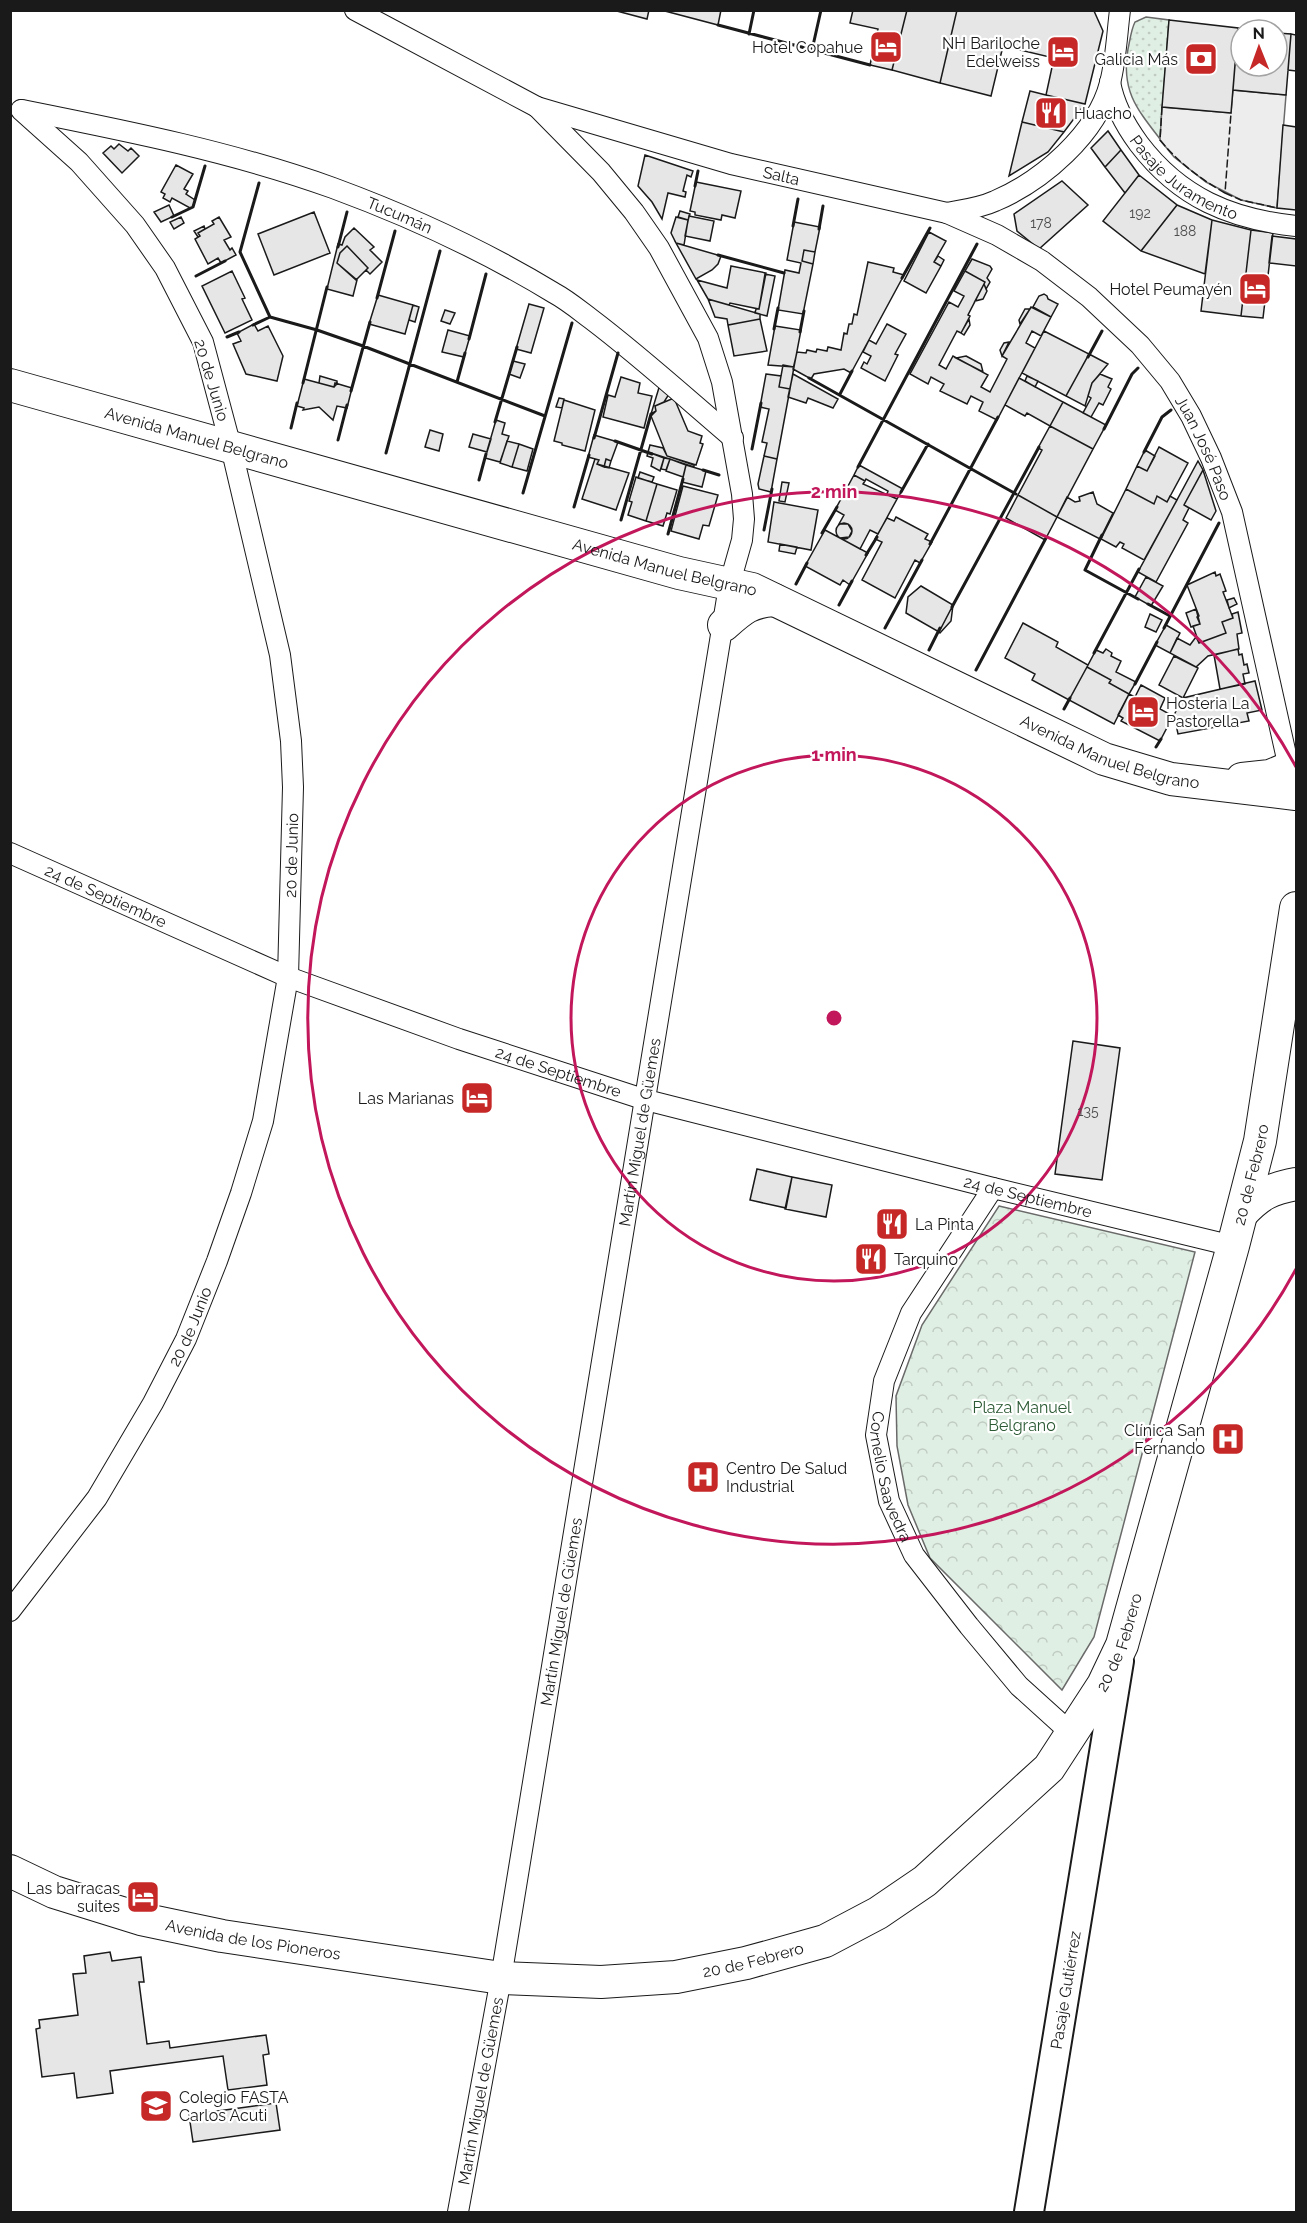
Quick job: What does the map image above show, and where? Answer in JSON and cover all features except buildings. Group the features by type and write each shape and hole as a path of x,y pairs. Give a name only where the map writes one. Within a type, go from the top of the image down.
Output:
{"main road":[{"name":"Avenida Manuel Belgrano","path":"10,385 668,570 729,586 753,589 1104,759 1171,779 1209,783 1270,776 1295,784"},
{"path":"724,625 749,604 774,600"},
{"name":"20 de Febrero","path":"501,1978 601,1982 676,1977 746,1963 825,1941 878,1913 925,1881 1049,1768 1103,1685 1122,1644 1260,1141 1296,908"},
{"path":"1260,1141 1268,1160 1277,1172 1296,1184"},
{"path":"1242,1213 1257,1197 1273,1188 1296,1184"},
{"name":"Pasaje Gutiérrez","path":"1029,2212 1122,1644"},
{"path":"1071,1733 1101,1766"},
{"name":"Avenida de los Pioneros","path":"10,1871 54,1892 152,1921 222,1936 501,1978"}],"street":[{"name":"Salta","path":"355,10 537,107 731,164 947,213 970,209 994,201 1025,186 1051,166 1088,128 1101,107 1110,82 1120,10"},
{"name":"Pasaje Juramento","path":"1110,82 1113,97 1134,137 1150,159 1186,192 1208,204 1235,214 1263,222 1296,226"},
{"name":"Martín Miguel de Güemes","path":"458,2212 501,1978 729,586 742,540 744,519 742,494 722,382 708,338 659,248 634,212 601,171 537,107"},
{"name":"Tucumán","path":"16,109 128,131 265,167 333,188 475,249 556,293 625,345 733,438"},
{"name":"20 de Junio","path":"10,1611 97,1497 153,1403 186,1339 218,1261 263,1121 288,977 292,787 291,741 280,656 231,447 202,342 165,268 135,225 79,162 16,109"},
{"name":"Juan José Paso","path":"947,213 997,235 1042,261 1089,297 1140,345 1170,381 1191,416 1211,458 1232,512 1295,784"},
{"name":"24 de Septiembre","path":"10,853 288,977 459,1039 646,1100 1233,1246"},
{"name":"Cornelio Saavedra","path":"993,1188 911,1313 884,1380 876,1435 889,1501 914,1556 1019,1686 1071,1733"}],"green space":[{"path":"1146,17 1169,20 1160,139 1137,108 1127,76 1126,63 1132,28 1135,22"},
{"name":"Plaza Manuel Belgrano","path":"999,1206 1195,1252 1094,1637 1062,1690 930,1558 908,1505 897,1446 896,1396 922,1325"}],"shaded area":[{"path":"1233,90 1286,95 1277,208 1241,200 1206,182 1174,157 1160,140 1162,107 1231,113"}],"fence":[{"path":"1162,107 1160,140 1190,169 1225,193 1231,113"},
{"path":"1225,193 1241,200 1277,208"}],"wall":[{"path":"749,34 754,10"},
{"path":"812,50 821,10"},
{"path":"718,25 870,65"},
{"path":"172,217 193,207 205,166"},
{"path":"695,186 698,171"},
{"path":"259,183 240,252 270,317"},
{"path":"793,226 798,199"},
{"path":"819,229 823,206"},
{"path":"338,247 347,212"},
{"path":"902,278 930,228"},
{"path":"377,298 395,231"},
{"path":"858,467 977,244"},
{"path":"386,453 440,251"},
{"path":"718,255 784,273"},
{"path":"196,276 225,261"},
{"path":"469,339 486,274"},
{"path":"303,383 327,287"},
{"path":"774,329 778,308"},
{"path":"800,332 804,311"},
{"path":"253,325 270,317 317,330 545,416"},
{"path":"351,391 370,322"},
{"path":"523,493 572,323"},
{"path":"1088,357 1102,331"},
{"path":"227,337 239,332"},
{"path":"495,422 517,347"},
{"path":"457,382 465,353"},
{"path":"594,438 618,353"},
{"path":"1104,429 1132,374 1138,368"},
{"path":"840,394 852,371"},
{"path":"809,378 1016,494"},
{"path":"291,428 297,403"},
{"path":"752,449 761,403"},
{"path":"338,440 347,405"},
{"path":"1144,452 1162,417 1171,410"},
{"path":"621,520 651,414"},
{"path":"930,544 998,417"},
{"path":"615,441 652,454"},
{"path":"901,492 928,444"},
{"path":"952,607 1039,447"},
{"path":"479,480 486,454"},
{"path":"574,507 589,455"},
{"path":"703,470 719,475"},
{"path":"668,534 683,479"},
{"path":"764,530 772,489"},
{"path":"822,533 837,507"},
{"path":"1164,628 1219,523"},
{"path":"1102,535 1085,570 1138,599"},
{"path":"866,555 877,537"},
{"path":"976,670 1046,538"},
{"path":"885,628 922,560"},
{"path":"796,584 807,563"},
{"path":"1094,653 1139,569"},
{"path":"839,605 852,581"},
{"path":"1148,604 1170,616"},
{"path":"929,650 940,628"},
{"path":"1135,684 1157,642"},
{"path":"1064,709 1070,698"},
{"path":"1156,747 1161,739"}],"place":[{"name":"Hotel Copahue","path":"886,47"},
{"name":"NH Bariloche Edelweiss","path":"1063,52"},
{"name":"Galicia Más","path":"1201,59"},
{"name":"Huacho","path":"1051,113"},
{"name":"Hotel Peumayén","path":"1255,289"},
{"name":"Hosteria La Pastorella","path":"1143,712"},
{"name":"Las Marianas","path":"477,1098"},
{"name":"La Pinta","path":"892,1224"},
{"name":"Tarquino","path":"871,1259"},
{"name":"Clínica San Fernando","path":"1228,1439"},
{"name":"Centro De Salud Industrial","path":"703,1477"},
{"name":"Las barracas suites","path":"143,1897"},
{"name":"Colegio FASTA Carlos Acuti","path":"156,2106"}]}
